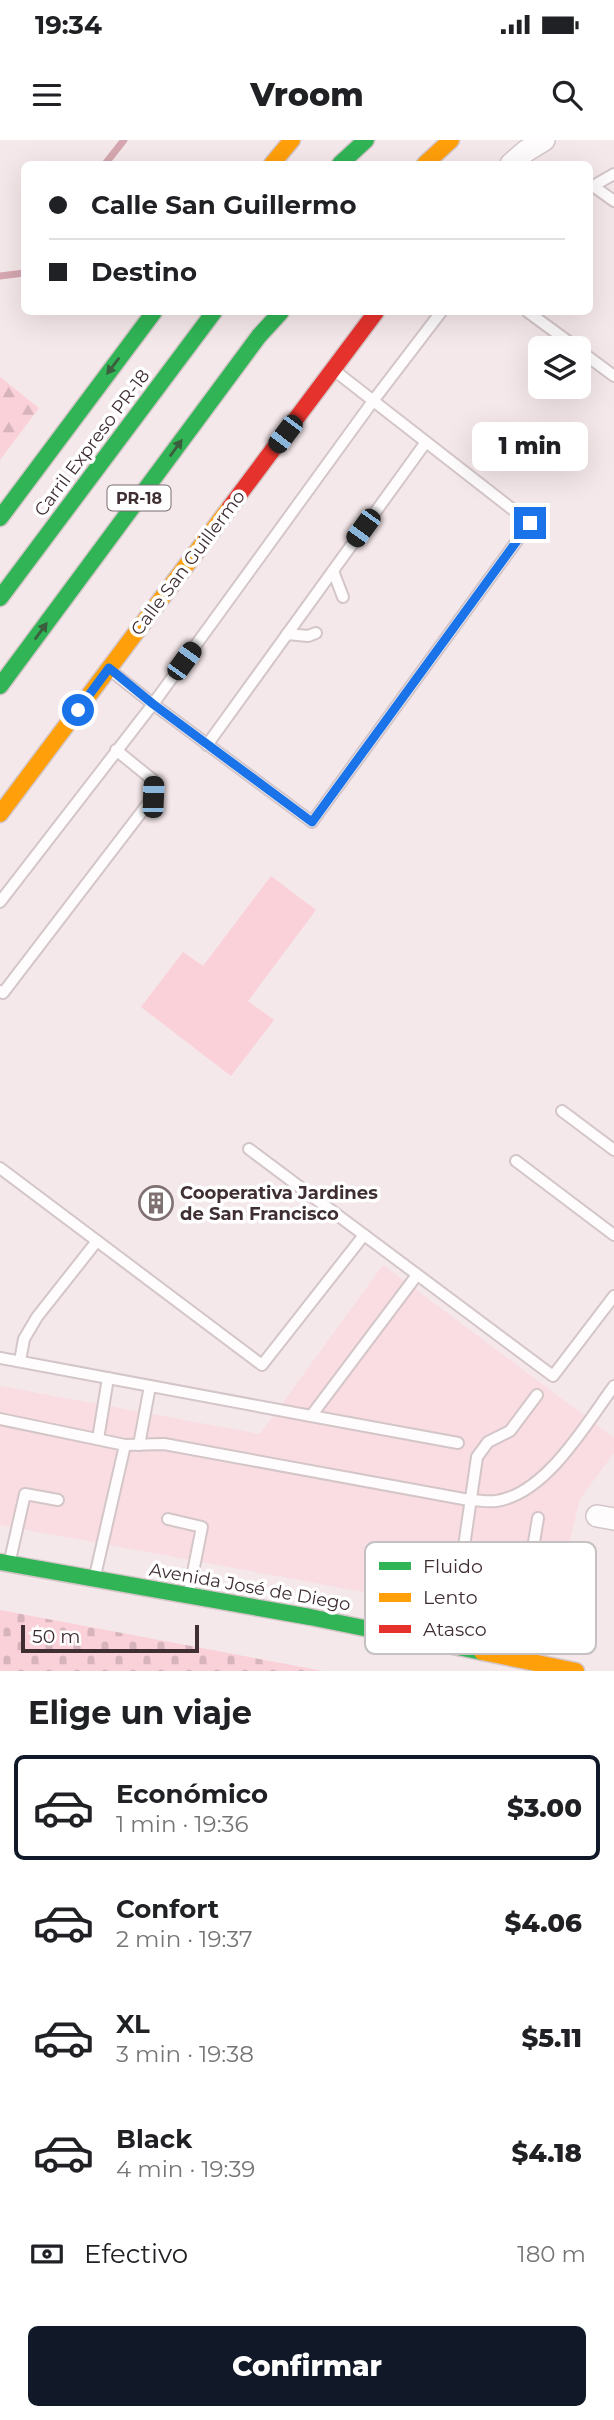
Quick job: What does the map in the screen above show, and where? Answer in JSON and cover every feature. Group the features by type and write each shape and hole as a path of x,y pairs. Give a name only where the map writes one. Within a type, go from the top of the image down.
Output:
{"main road":[{"path":"343,161 366,140"},
{"path":"428,161 452,140"},
{"path":"275,161 292,141"},
{"path":"0,518 152,315"},
{"name":"Carril Expreso PR-18","path":"0,598 212,315"},
{"name":"PR-18","path":"0,686 259,336 278,315"},
{"name":"Calle San Guillermo","path":"0,814 374,315"},
{"name":"Avenida José de Diego","path":"4,1563 365,1627"},
{"name":"Avenida José de Diego","path":"494,1654 576,1671"}],"street":[{"path":"514,161 544,140"}],"lane":[{"path":"614,174 593,186 614,201"},
{"path":"0,902 153,704 439,315"},
{"path":"532,315 560,336"},
{"path":"591,359 614,376"},
{"path":"109,668 207,745 312,822 530,523 332,370"},
{"path":"207,745 425,442"},
{"path":"332,571 342,597"},
{"path":"287,634 308,636 316,633"},
{"path":"0,991 3,993 153,797 153,780 116,750"},
{"path":"562,1111 614,1150"},
{"path":"249,1149 553,1376 614,1296"},
{"path":"516,1161 614,1235"},
{"path":"0,1168 262,1365 364,1235"},
{"path":"20,1361 24,1339 37,1317 97,1241"},
{"path":"311,1416 417,1275"},
{"path":"0,1358 458,1443"},
{"path":"98,1440 108,1378"},
{"path":"139,1445 149,1386"},
{"path":"0,1419 125,1445 164,1444 469,1500 496,1501 525,1491 554,1466 614,1386"},
{"path":"464,1542 477,1457 488,1442 510,1431 537,1395"},
{"path":"95,1579 125,1445"},
{"path":"4,1563 24,1493 58,1500"},
{"path":"534,1542 538,1518"},
{"path":"168,1519 202,1527 188,1595"}],"shaded area":[{"path":"383,1265 614,1438 614,1453 580,1499 570,1542 365,1542 365,1592 0,1525 0,1386 260,1434"}],"green space":[{"path":"0,377 39,408 0,460"},
{"path":"271,876 316,910 248,1001 274,1020 231,1076 141,1007 183,952 203,966"},
{"path":"0,1610 323,1671 0,1671"}],"waterway":[{"path":"107,161 124,140"},
{"path":"0,276 21,273"}],"traffic: fast":[{"path":"343,161 366,140"},
{"path":"0,518 152,315"},
{"path":"0,598 212,315"},
{"path":"0,686 259,336 278,315"},
{"path":"0,1562 365,1628"}],"traffic: slow":[{"path":"274,161 292,140"},
{"path":"428,161 451,140"},
{"path":"0,814 230,507"},
{"path":"492,1654 576,1671"}],"traffic: jam":[{"path":"230,507 374,315"}],"place":[{"name":"Cooperativa Jardines de San Francisco","path":"156,1203"}],"route":[{"path":"78,710 109,668 207,745 312,822 530,523"}]}
